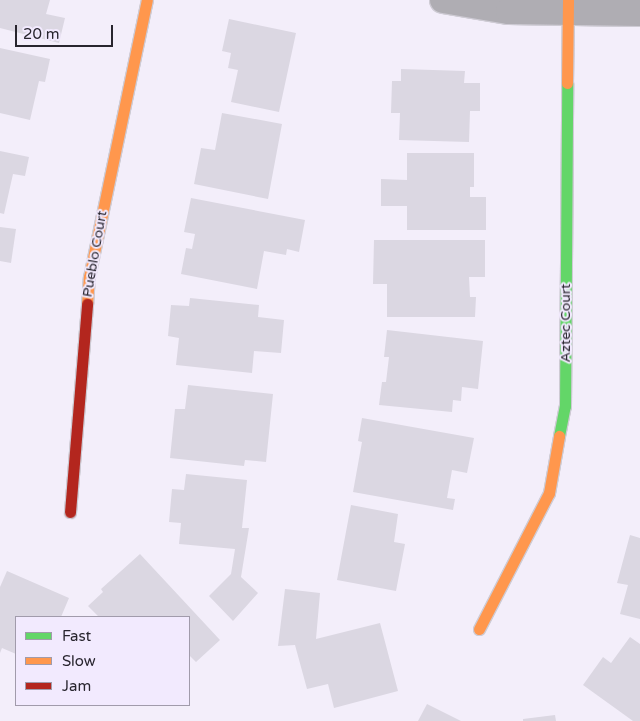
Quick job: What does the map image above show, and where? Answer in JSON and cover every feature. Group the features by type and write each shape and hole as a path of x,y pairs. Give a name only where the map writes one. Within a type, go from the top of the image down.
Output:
{"street":[{"name":"Pueblo Court","path":"70,512 88,277 147,0"},
{"path":"443,0 510,11 568,6 640,13"},
{"name":"Aztec Court","path":"479,629 549,493 565,406 568,6"}],"building":[{"path":"0,0 50,0 46,14 65,18 59,43 0,28"},
{"path":"229,19 296,33 279,112 231,102 238,70 228,68 231,53 222,51"},
{"path":"0,48 50,59 45,82 39,81 30,120 0,113"},
{"path":"401,69 465,71 464,83 480,83 480,111 470,111 469,142 399,140 400,113 391,113 392,81 401,81"},
{"path":"222,113 282,124 268,199 194,184 201,148 215,150"},
{"path":"0,151 29,157 25,176 13,174 4,214 0,213"},
{"path":"407,153 474,153 474,187 470,187 470,197 486,197 486,230 407,230 407,206 381,206 381,179 407,180"},
{"path":"191,198 305,220 299,252 287,249 286,255 264,251 257,289 181,274 186,248 192,249 195,234 184,232"},
{"path":"0,227 16,229 11,263 0,261"},
{"path":"374,240 485,240 485,277 469,277 470,297 476,297 475,317 387,317 387,284 373,284"},
{"path":"190,298 259,305 258,317 284,320 281,353 254,351 252,373 176,365 179,338 168,336 171,305 189,306"},
{"path":"387,330 483,341 478,389 462,387 461,401 453,400 452,412 379,405 382,382 386,382 389,357 384,357"},
{"path":"188,385 273,394 266,462 245,460 244,466 170,458 175,409 185,409"},
{"path":"362,418 474,438 467,473 452,470 447,498 455,499 453,510 353,492 362,442 358,441"},
{"path":"186,474 247,480 242,528 249,528 241,577 258,593 233,621 209,596 231,574 235,549 179,544 181,523 169,522 172,489 184,490"},
{"path":"351,505 398,514 394,542 405,544 396,591 337,580"},
{"path":"630,535 640,538 640,619 620,614 628,585 617,583"},
{"path":"140,554 220,640 196,662 190,656 190,616 98,616 88,606 103,592 101,589"},
{"path":"7,571 69,598 61,616 15,616 15,654 2,648 0,653 0,587"},
{"path":"285,589 320,593 316,639 380,623 398,691 334,708 328,684 307,689 295,645 278,646"},
{"path":"630,637 640,644 640,721 633,721 583,685 603,657 611,663"},
{"path":"427,704 461,721 418,721"},
{"path":"555,715 556,721 523,721 523,719"}],"traffic: fast":[{"path":"559,436 565,406 567,83"}],"traffic: slow":[{"path":"87,304 89,277 147,0"},
{"path":"567,83 568,0"},
{"path":"479,629 549,493 559,436"}],"traffic: jam":[{"path":"70,512 87,304"}]}
